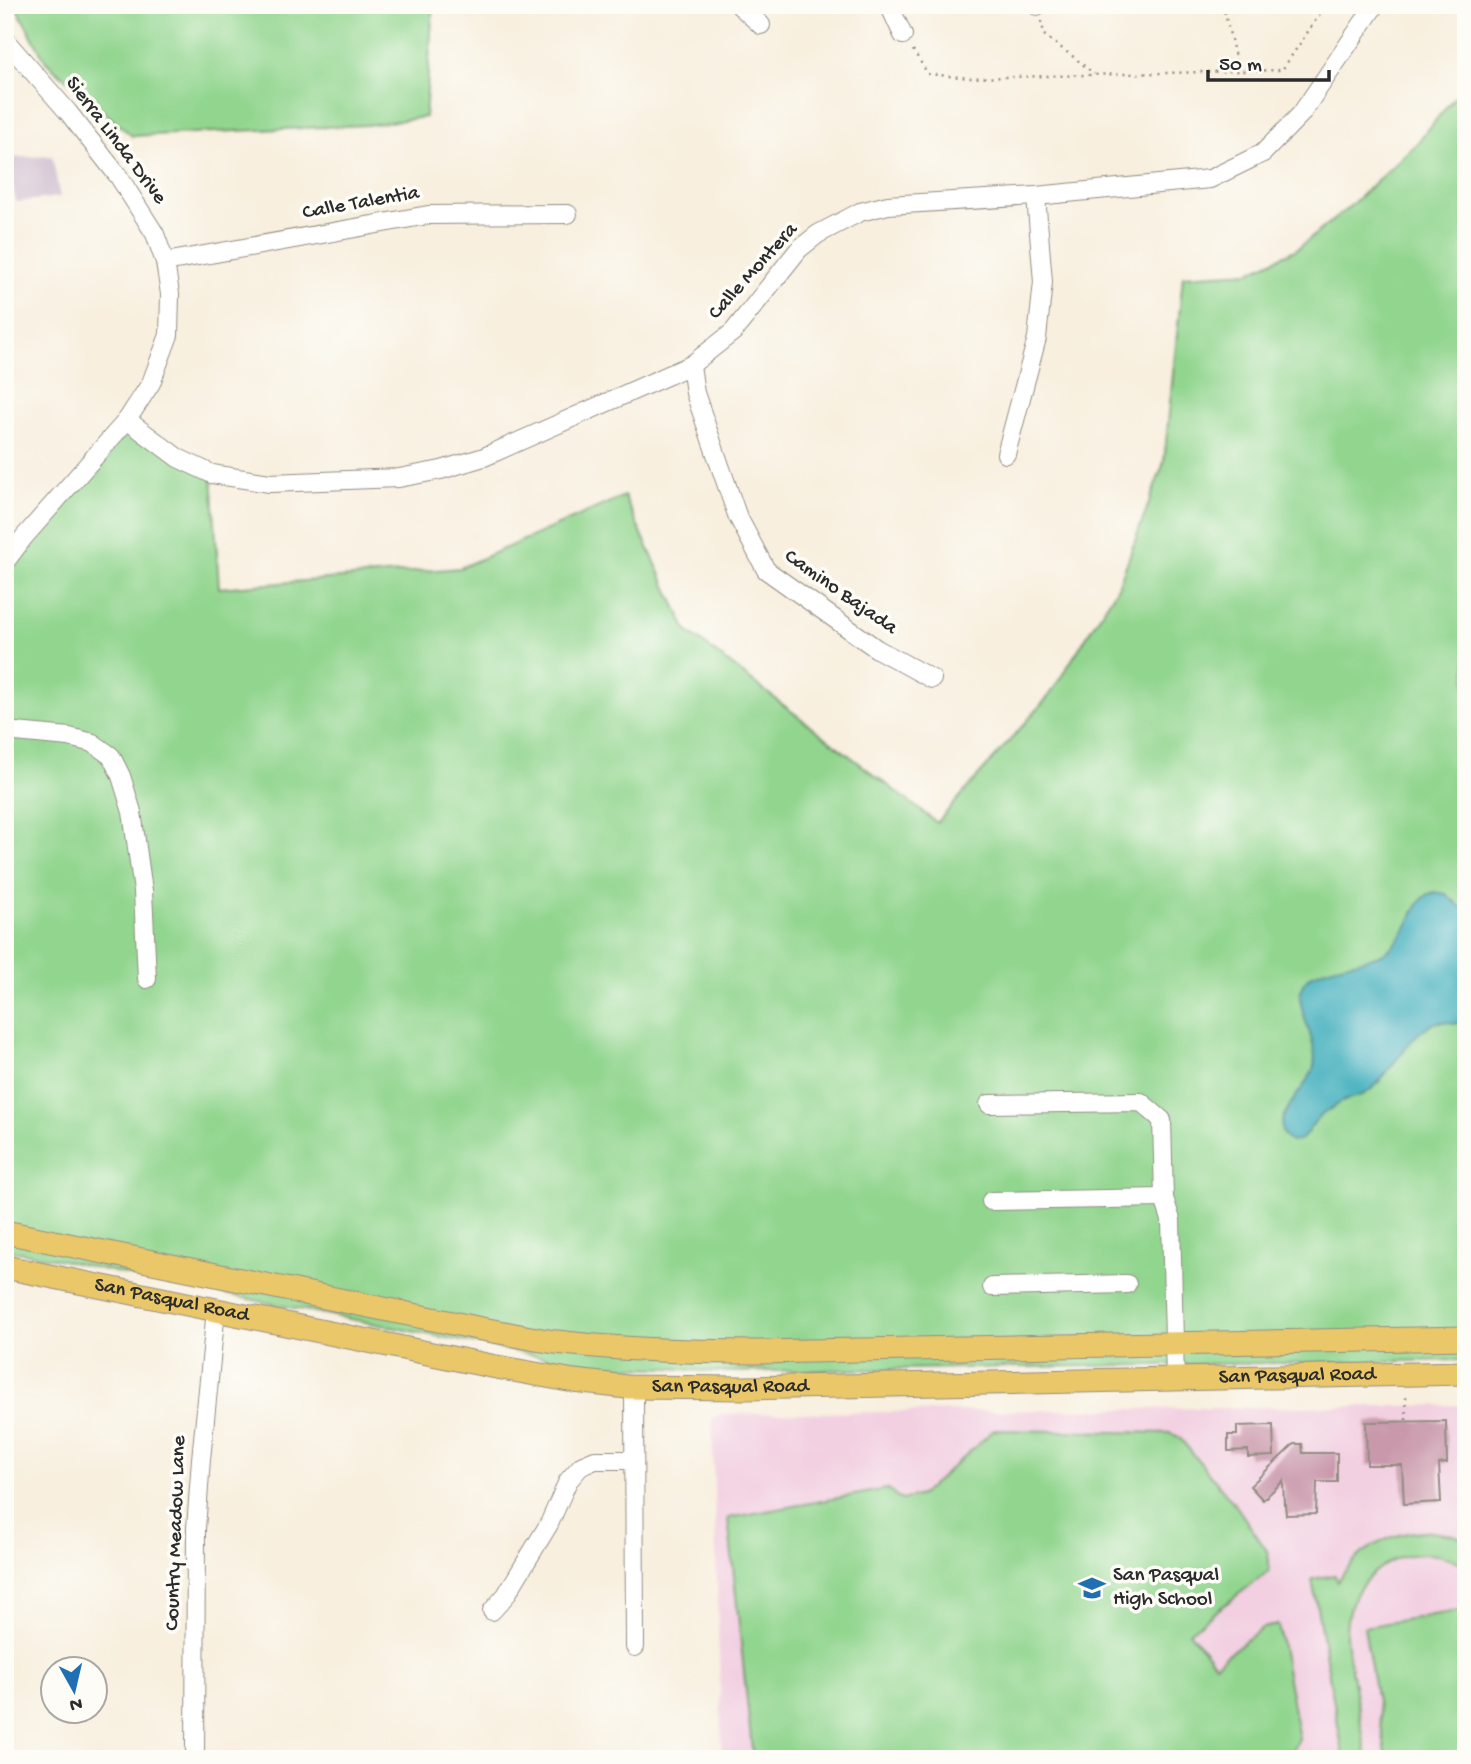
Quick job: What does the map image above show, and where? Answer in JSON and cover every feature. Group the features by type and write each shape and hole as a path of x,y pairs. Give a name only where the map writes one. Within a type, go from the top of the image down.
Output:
{"main road":[{"name":"San Pasqual Road","path":"5,1232 482,1329 587,1345 743,1352 1466,1338"},
{"name":"San Pasqual Road","path":"5,1267 491,1366 575,1381 634,1387 758,1388 1466,1374"}],"street":[{"path":"739,5 761,25"},
{"path":"889,5 903,35"},
{"name":"Calle Montera","path":"127,420 178,458 212,474 270,483 398,478 440,470 484,457 691,365 733,332 799,249 818,234 860,212 888,205 1036,196 1210,179 1263,153 1301,114 1375,5"},
{"name":"Sierra Linda Drive","path":"5,40 68,112 119,177 155,233 165,262 170,294 169,335 150,383 127,420 5,562"},
{"path":"1006,454 1037,338 1043,282 1036,196"},
{"name":"Calle Talentia","path":"165,262 428,215 568,214"},
{"name":"Camino Bajada","path":"691,365 695,393 737,515 766,570 877,649 932,679"},
{"path":"5,731 69,737 93,743 111,755 121,776 132,812 143,891 147,979"},
{"path":"989,1104 1141,1102 1162,1120 1164,1198 1171,1220 1175,1380"},
{"path":"991,1201 1164,1198"},
{"path":"992,1287 1127,1284"},
{"name":"Country Meadow Lane","path":"195,1759 196,1529 216,1310"},
{"path":"634,1387 635,1647"},
{"path":"492,1611 506,1595 549,1524 568,1481 581,1466 595,1460 634,1461"}],"path":[{"path":"1223,5 1239,71"},
{"path":"903,35 928,74 970,78 1282,70 1326,5"},
{"path":"1037,6 1045,36 1094,74"},
{"path":"1406,1397 1406,1422"}],"shaded area":[{"path":"52,156 60,197 16,202 7,158"},
{"name":"San Pasqual High School","path":"1466,1405 1466,1759 722,1759 712,1418 721,1414"}],"green space":[{"path":"15,5 433,5 425,117 367,125 132,136 46,62"},
{"path":"1466,83 1466,1360 714,1372 605,1367 5,1250 5,562 127,420 212,474 219,588 460,568 624,496 687,631 937,823 1049,696 1118,587 1164,462 1183,276 1249,272 1297,249 1348,208 1418,142"},
{"path":"994,1430 1170,1433 1179,1437 1237,1507 1267,1551 1269,1560 1269,1571 1189,1632 1215,1664 1262,1628 1278,1625 1299,1739 1290,1753 1291,1759 753,1759 728,1518 887,1489 902,1500 921,1495"},
{"path":"1423,1531 1454,1535 1466,1540 1466,1566 1431,1554 1412,1555 1384,1565 1360,1589 1350,1609 1346,1638 1367,1759 1344,1759 1312,1579 1335,1575 1337,1582 1354,1561 1374,1546 1397,1536"},
{"path":"1466,1609 1466,1759 1387,1759 1364,1627"}],"water":[{"path":"1435,892 1446,894 1462,908 1466,908 1466,1025 1439,1022 1429,1026 1410,1043 1375,1086 1364,1094 1329,1109 1318,1118 1305,1136 1291,1142 1283,1135 1283,1117 1309,1078 1315,1060 1301,1005 1302,986 1307,978 1327,968 1377,956 1388,950 1402,934 1420,901"}],"building":[{"path":"1446,1421 1447,1463 1439,1464 1441,1502 1404,1504 1402,1465 1367,1465 1366,1422"},
{"path":"1273,1425 1274,1456 1248,1457 1248,1450 1228,1451 1228,1435 1237,1435 1237,1426"},
{"path":"1294,1444 1302,1444 1303,1453 1337,1453 1337,1482 1317,1482 1316,1514 1286,1515 1283,1481 1263,1500 1250,1486"}],"place":[{"name":"San Pasqual High School","path":"1092,1588"}]}
